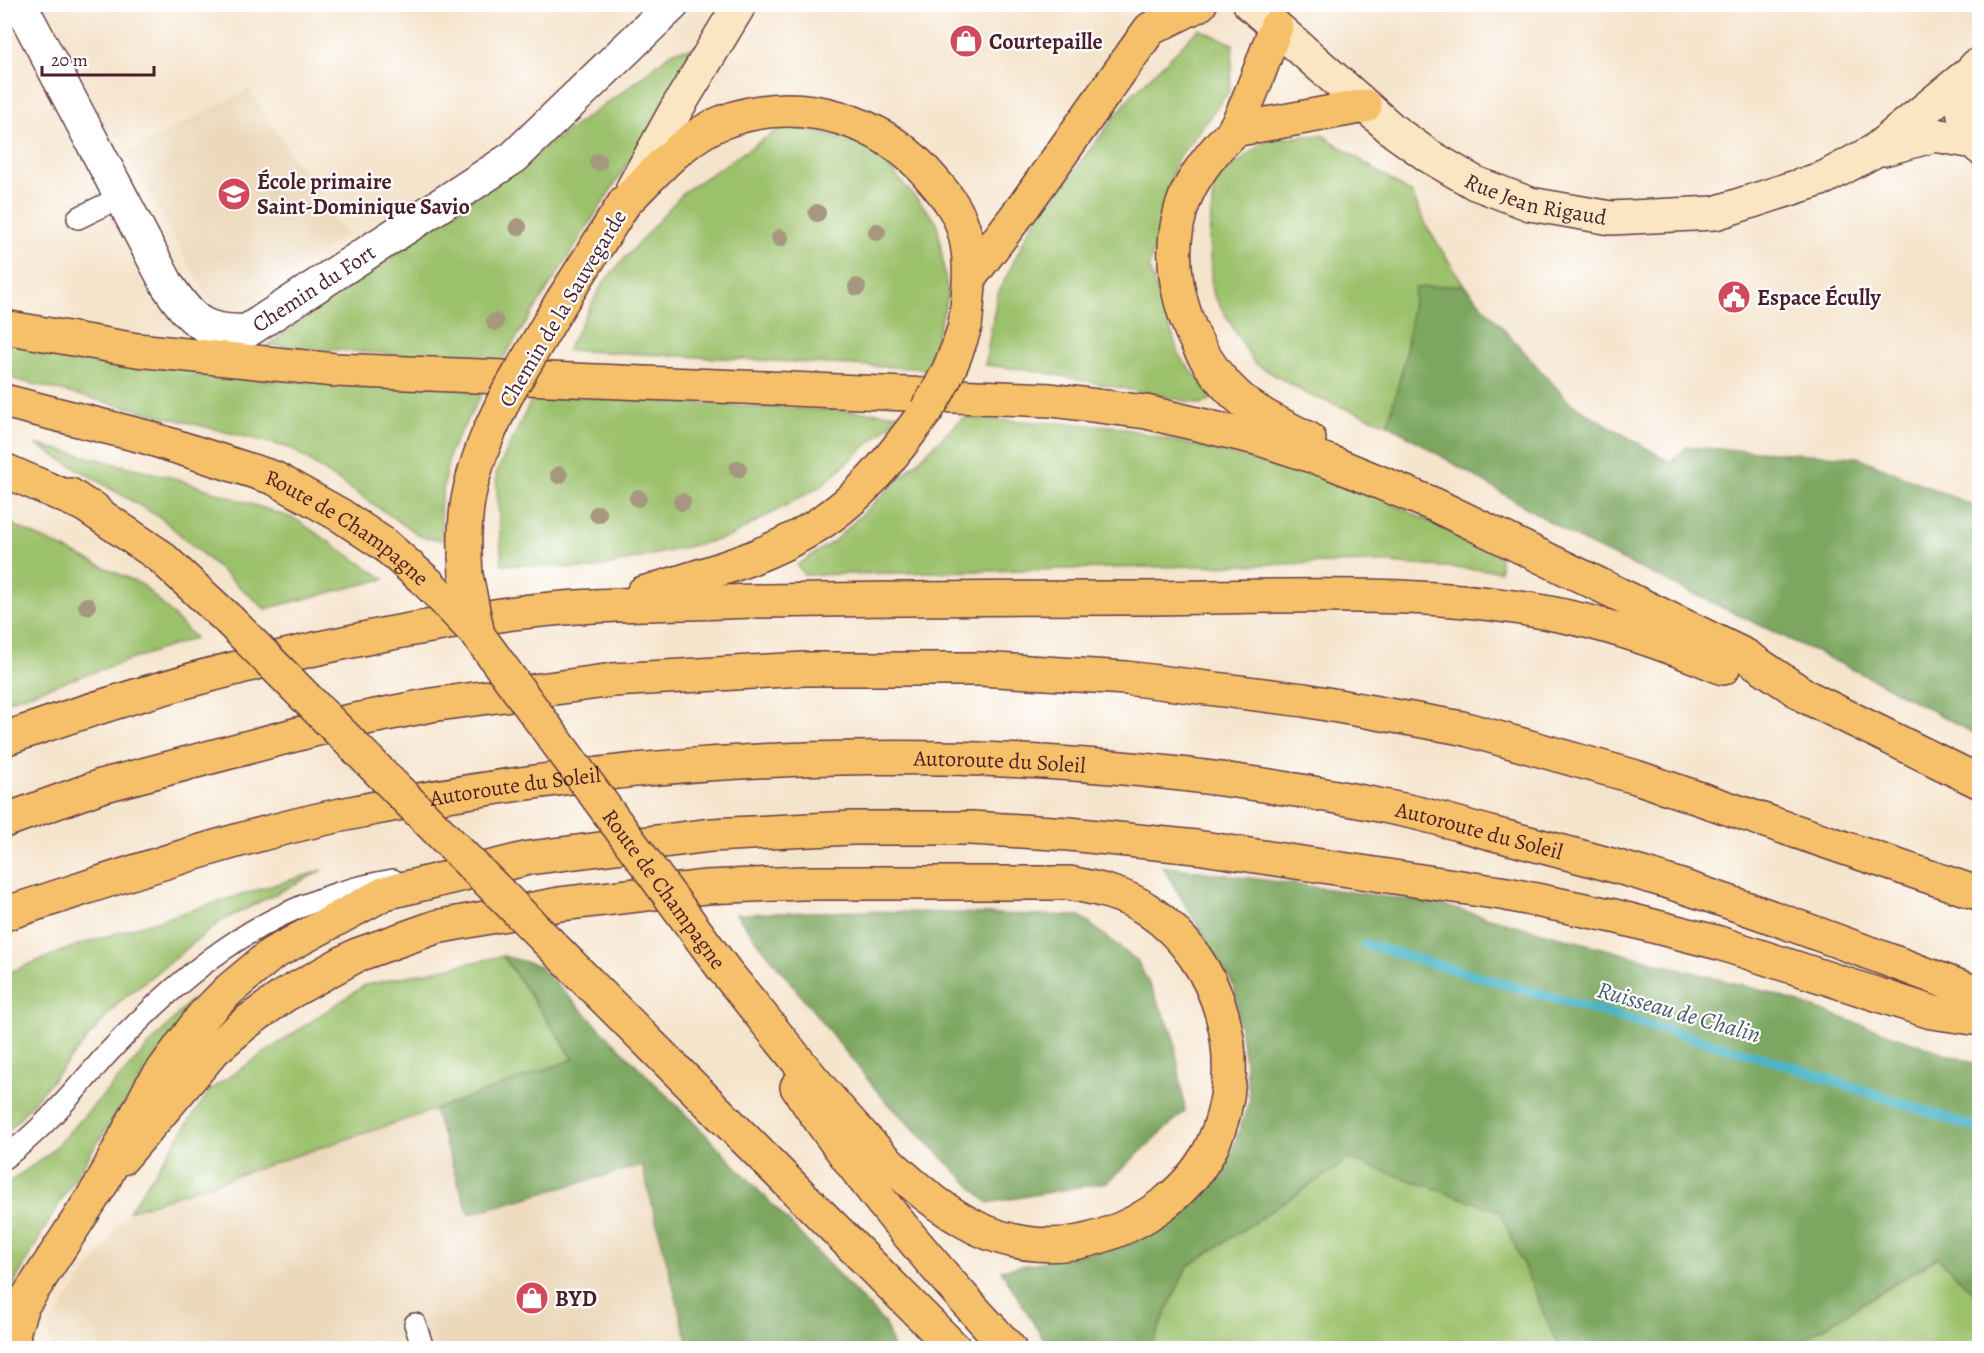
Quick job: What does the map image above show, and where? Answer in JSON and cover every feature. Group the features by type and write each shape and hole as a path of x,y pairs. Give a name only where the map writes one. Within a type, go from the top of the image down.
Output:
{"main road":[{"path":"970,277 1024,206 1150,17 1200,4"},
{"path":"1276,27 1234,130 1198,172 1184,198 1173,249 1176,280 1185,312 1207,361 1237,396 1264,416 1435,505 1746,656 1807,697 1980,782"},
{"path":"1234,130 1365,106"},
{"path":"597,606 708,574 765,551 812,528 841,509 868,484 926,411 947,376 958,351 964,326 970,277 968,245 961,221 952,204 922,167 899,146 873,129 848,119 823,113 771,112 723,122 686,143 625,202"},
{"name":"Chemin de la Sauvegarde","path":"478,635 466,575 463,530 466,502 480,454 505,398 560,304 625,202"},
{"path":"4,327 137,350 334,370 976,396 1107,406 1146,412 1260,440 1330,462 1435,505"},
{"name":"Route de Champagne","path":"4,402 146,437 274,478 340,515 385,545 428,582 478,635 725,971 775,1055 832,1139 913,1241 1009,1348"},
{"path":"4,455 94,509 160,556 229,620 954,1348"},
{"path":"4,470 94,509"},
{"path":"4,739 86,710 214,672 329,645 516,613 597,606 894,597 1309,596 1449,600 1574,618 1684,652 1737,674 1807,697"},
{"path":"4,821 101,786 336,724 431,705 613,680 804,669 980,669 1126,678 1280,697 1462,728 1636,777 1980,894"},
{"name":"Autoroute du Soleil","path":"4,914 177,858 334,817 534,781 754,760 853,756 963,758 1122,767 1263,785 1410,812 1699,891 1980,994"},
{"path":"13,1348 14,1330 22,1306 102,1183 151,1087 202,1017 230,988 272,954 384,893 529,858 711,835 852,828 971,828 1069,834 1196,847 1507,894 1614,916 1719,943 1931,1012 1980,1019"},
{"path":"102,1183 214,1050 285,995 357,955 436,927 560,904 706,887 801,883 1035,881 1069,883 1122,897 1147,909 1174,932 1203,968 1216,997 1226,1027 1229,1051 1229,1076 1220,1123 1213,1144 1181,1188 1163,1205 1137,1221 1084,1242 1064,1245 1043,1246 1002,1238 976,1227 948,1210 913,1183 853,1126 725,971"}],"street":[{"name":"Chemin du Fort","path":"20,4 168,286 189,316 220,332 247,331 514,157 673,4"},
{"name":"Chemin de la Sauvegarde","path":"625,202 676,110 740,4"},
{"name":"Rue Jean Rigaud","path":"1250,4 1365,106 1429,156 1475,183 1530,204 1611,218 1670,216 1724,210 1824,178 1874,152 1935,135 1977,145"},
{"name":"Rue Jean Rigaud","path":"1874,152 1976,66"},
{"path":"1976,66 1965,88 1963,106 1966,125 1977,145"}],"lane":[{"path":"78,218 121,197"},
{"path":"4,1158 46,1121 147,1012 224,947 262,925 305,904 352,887 529,858"},
{"path":"415,1324 423,1348"}],"shaded area":[{"name":"École primaire Saint-Dominique Savio","path":"249,89 345,236 220,320 127,153"},
{"path":"434,1110 470,1214 642,1165 689,1348 51,1348 47,1329 129,1211"}],"green space":[{"path":"1199,29 1233,44 1230,90 1176,161 1149,267 1180,357 1214,398 1201,404 1031,370 985,365 997,296 1030,228 1131,96"},
{"path":"692,48 658,116 501,362 268,345 629,87 674,51"},
{"path":"784,126 866,141 937,222 948,296 927,369 567,350 603,283 685,191"},
{"path":"1322,135 1412,194 1428,229 1464,285 1415,288 1405,359 1388,424 1307,394 1254,363 1212,292 1209,238 1214,182 1268,139"},
{"path":"1464,285 1570,403 1670,462 1687,447 1857,457 1979,508 1979,736 1873,679 1580,540 1388,424 1405,359 1415,288"},
{"path":"4,339 258,380 487,385 450,451 440,507 443,540 422,537 290,448 5,377"},
{"path":"534,395 902,414 821,486 729,537 592,569 502,564 496,474"},
{"path":"963,418 1113,426 1350,483 1500,556 1500,571 1375,562 804,575 797,565 834,541"},
{"path":"35,444 174,478 295,519 384,579 265,609 161,518"},
{"path":"4,521 143,585 195,638 5,702"},
{"path":"1162,866 1437,904 1767,992 1979,1065 1979,1298 1937,1257 1790,1348 1559,1348 1500,1211 1349,1159 1187,1267 1150,1348 1049,1348 1001,1270 1134,1243 1223,1177 1250,1099 1234,986"},
{"path":"323,870 220,922 118,1003 11,1128 5,1130 5,974 78,945"},
{"path":"864,911 1080,916 1138,962 1173,1033 1185,1111 1107,1182 988,1203 881,1096 736,914"},
{"path":"503,956 574,1059 434,1110 129,1211 211,1089 365,985"},
{"path":"503,956 537,965 711,1140 885,1324 893,1348 689,1348 642,1165 469,1214 434,1110 574,1059"},
{"path":"191,1000 195,1008 117,1113 69,1187 5,1301 5,1185 49,1154"},
{"path":"1349,1159 1500,1211 1559,1348 1150,1348 1187,1267"},
{"path":"1938,1257 1979,1298 1979,1348 1790,1348"}],"waterway":[{"name":"Ruisseau de Chalin","path":"1365,944 1771,1060 1980,1129"}],"place":[{"name":"Courtepaille","path":"966,41"},
{"name":"École primaire Saint-Dominique Savio","path":"234,194"},
{"name":"Espace Écully","path":"1734,297"},
{"name":"BYD","path":"532,1298"}]}
